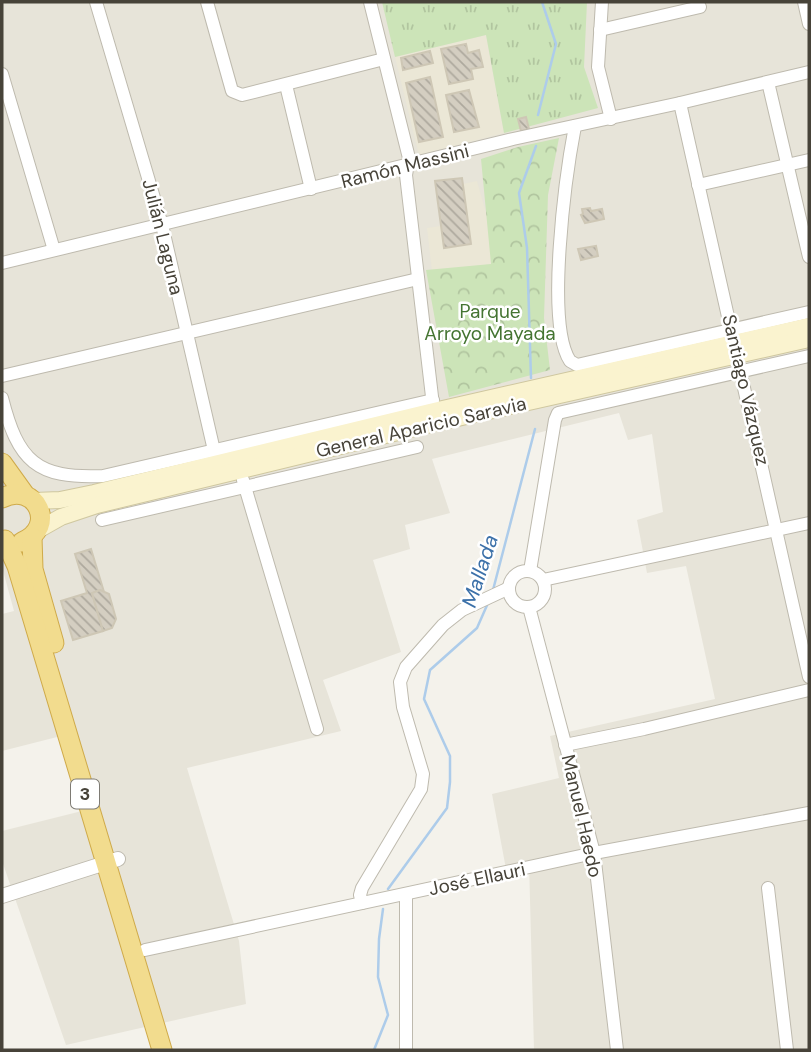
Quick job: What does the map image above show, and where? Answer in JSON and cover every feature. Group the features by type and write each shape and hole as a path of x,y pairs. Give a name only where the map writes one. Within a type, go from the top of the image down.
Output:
{"highway":[{"name":"3","path":"2,463 39,509 41,520 31,553 38,589 162,1050"},
{"path":"2,498 14,494 29,498"},
{"name":"3","path":"3,538 14,542 23,541 35,533"},
{"name":"3","path":"3,538 17,566 176,1050"}],"main road":[{"name":"General Aparicio Saravia","path":"737,350 809,326"},
{"name":"General Aparicio Saravia","path":"29,498 60,500 434,411 737,350 809,339"},
{"name":"General Aparicio Saravia","path":"35,533 61,517 216,462 240,470 434,411"}],"street":[{"name":"Julián Laguna","path":"96,2 162,225 216,462"},
{"path":"207,2 232,91 242,95 384,59"},
{"path":"370,2 409,158 406,175 434,411"},
{"path":"602,2 598,66 611,119"},
{"path":"804,2 809,24"},
{"path":"600,30 700,7"},
{"name":"Ramón Massini","path":"2,263 575,125 611,119 809,72"},
{"path":"2,74 54,250"},
{"path":"768,82 809,257"},
{"path":"286,85 311,189"},
{"name":"Santiago Vázquez","path":"681,103 809,677"},
{"name":"General Aparicio Saravia","path":"575,125 566,169 562,212 558,309 567,356 577,365 737,350 809,356"},
{"path":"698,185 809,160"},
{"path":"2,376 418,279"},
{"name":"General Aparicio Saravia","path":"530,571 558,413 737,350 809,312"},
{"name":"General Aparicio Saravia","path":"2,398 19,446 36,465 49,472 103,475 216,462"},
{"name":"General Aparicio Saravia","path":"102,520 417,447"},
{"path":"240,470 317,729"},
{"path":"543,580 809,523"},
{"path":"362,903 362,888 421,789 423,774 403,707 400,682 405,667 443,625 462,610 507,592 516,575 530,571 543,580 545,590 533,628"},
{"path":"507,592 519,605 529,607 542,600 570,573"},
{"name":"Manuel Haedo","path":"529,607 594,853 617,1050"},
{"path":"565,745 809,690"},
{"name":"José Ellauri","path":"145,950 594,853 809,813"},
{"path":"2,896 112,861"},
{"path":"768,888 787,1050"},
{"path":"406,894 406,1050"}],"shaded area":[{"path":"2,2 809,2 809,1050 534,1050 529,862 506,869 492,794 559,778 550,736 715,699 686,566 647,573 637,520 663,512 652,434 628,440 619,413 432,459 450,513 405,525 410,549 373,560 401,652 323,680 341,731 187,768 239,941 246,1004 66,1045 2,861 2,831 82,811 61,736 2,751 2,614 14,611 2,567"},
{"path":"486,35 504,133 419,155 395,57"},
{"path":"462,178 463,184 477,181 487,216 492,264 432,271 427,228 441,226 435,181"}],"green space":[{"path":"382,2 587,2 584,67 598,108 504,133 486,35 395,57"},
{"name":"Parque Arroyo Mayada","path":"559,138 548,195 544,318 550,370 449,397 426,270 491,264 481,159"}],"building":[{"path":"466,44 468,53 479,50 483,67 471,69 473,79 449,84 441,49"},
{"path":"430,51 433,63 403,70 401,58"},
{"path":"430,77 443,137 419,142 406,83"},
{"path":"469,90 479,127 454,132 446,95"},
{"path":"526,117 529,129 521,131 518,119"},
{"path":"462,178 471,244 444,248 435,181"},
{"path":"590,208 591,211 602,209 604,219 585,223 581,215 582,209"},
{"path":"596,246 598,256 581,260 578,249"},
{"path":"91,549 104,592 100,590 92,593 103,631 73,640 61,601 87,593 75,554"},
{"path":"100,590 109,594 116,619 112,628 103,631 92,593"}],"waterway":[{"name":"Mallada","path":"538,115 556,44 542,2"},
{"name":"Mallada","path":"531,378 527,248 519,193 536,146"},
{"name":"Mallada","path":"493,590 535,429"},
{"name":"Mallada","path":"388,889 447,808 450,756 424,699 430,670 477,628 488,603"},
{"name":"Mallada","path":"374,1050 388,1015 378,977 383,909"}]}
